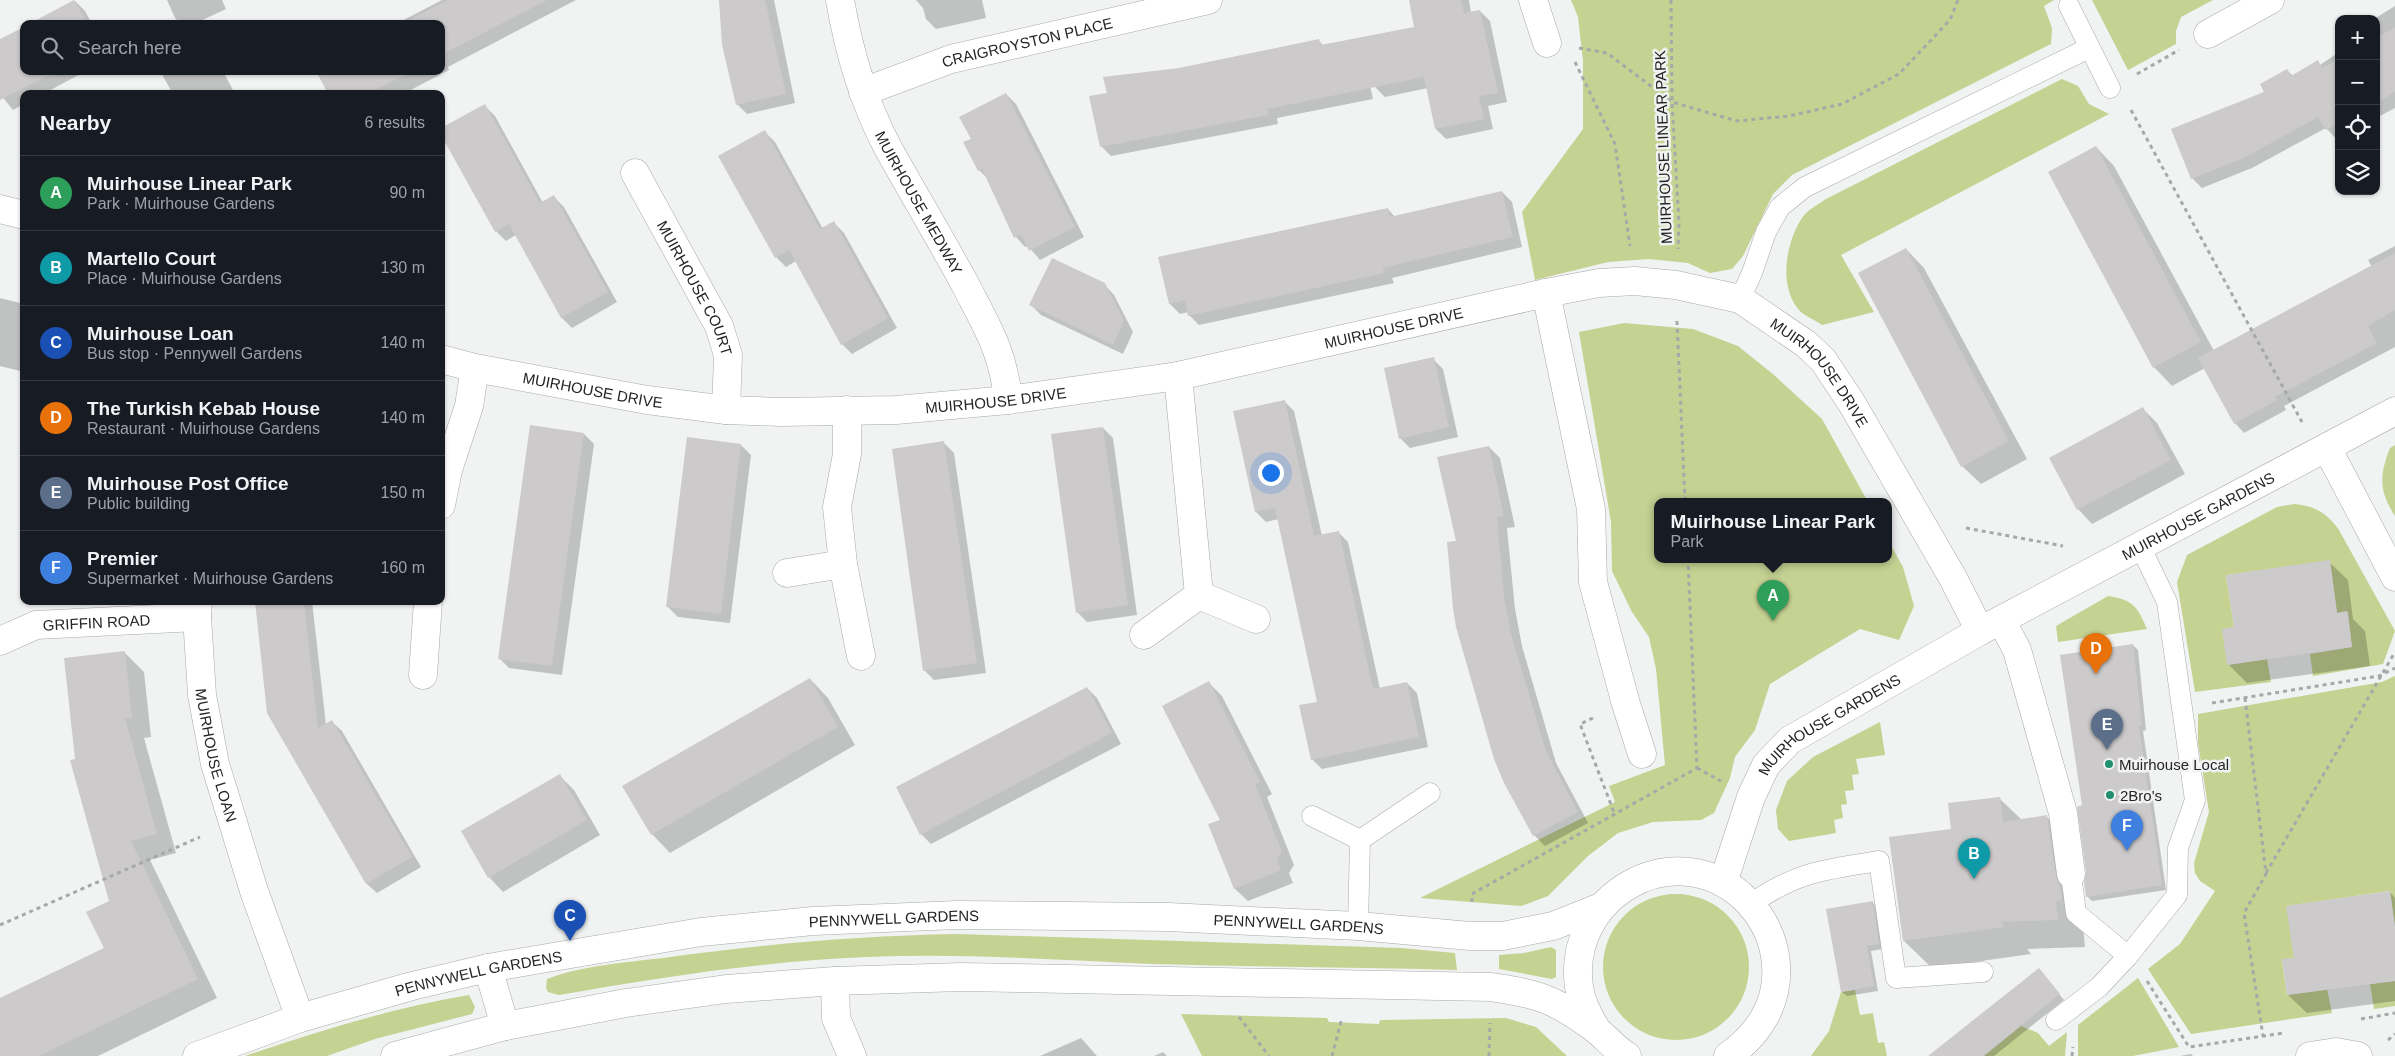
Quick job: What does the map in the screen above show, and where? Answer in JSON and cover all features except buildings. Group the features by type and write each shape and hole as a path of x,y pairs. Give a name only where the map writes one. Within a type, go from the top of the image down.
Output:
{"street":[{"name":"MUIRHOUSE MEDWAY","path":"840,0 848,46 863,92 888,147 930,218 995,341 1006,376 1008,400"},
{"path":"1533,0 1557,45"},
{"path":"2208,34 2270,0"},
{"name":"CRAIGROYSTON PLACE","path":"863,92 951,59 1201,1"},
{"name":"MUIRHOUSE COURT","path":"635,173 719,326 728,355 726,410"},
{"path":"0,209 20,214"},
{"name":"MUIRHOUSE DRIVE","path":"445,360 475,368 647,400 726,410 781,412 896,410 1008,400 1178,376 1546,293 1599,283 1635,281 1676,285 1740,299 1806,344 1823,360 1851,402 1919,519 1991,625"},
{"path":"1546,293 1591,509 1593,582 1626,704 1642,754"},
{"path":"445,485 469,406 475,368"},
{"path":"1178,376 1199,595"},
{"path":"847,410 847,454 837,507 843,564 861,656"},
{"name":"MUIRHOUSE GARDENS","path":"1723,883 1748,805 1758,781 1766,765 1790,740 1991,625 2395,412"},
{"path":"2322,450 2395,576"},
{"path":"788,573 843,564"},
{"path":"1199,595 1256,619"},
{"path":"1144,635 1199,595"},
{"path":"423,675 428,605"},
{"name":"GRIFFIN ROAD","path":"0,641 36,625 197,609"},
{"name":"MUIRHOUSE LOAN","path":"197,609 202,695 215,764 254,891 300,1018"},
{"path":"1991,625 2017,650 2064,813 2071,874"},
{"name":"PENNYWELL GARDENS","path":"1627,1056 1612,1047 1596,1029 1585,1010 1577,967 1580,945 1588,925 1601,907 1617,892 1636,880 1658,873 1680,871 1702,875 1723,883 1751,904 1770,936 1777,975 1768,1012 1745,1052"},
{"name":"PENNYWELL GARDENS","path":"197,1056 300,1018 412,986 488,968 701,932 823,921 957,915 1168,917 1358,926 1470,936 1503,936 1553,926 1601,907"},
{"path":"488,968 505,1026"},
{"name":"PENNYWELL GARDENS","path":"395,1056 505,1026 626,1003 726,989 835,981 961,977 1490,987 1528,992 1554,1001 1596,1029"},
{"path":"835,981 836,1018 852,1056"},
{"path":"2310,1056 2336,1052 2358,1056"}],"lane":[{"path":"2069,6 2110,88"},
{"path":"1740,299 1752,273 1766,232 1780,207 1805,187 2089,48"},
{"path":"2056,1020 2099,987 2128,956 2176,895 2178,848 2195,800 2167,602 2130,551"},
{"path":"1360,840 1430,793"},
{"path":"1312,816 1360,840"},
{"path":"1358,926 1360,840"},
{"path":"1751,904 1773,889 1808,873 1879,861 1896,978 1982,972"},
{"path":"2071,874 2076,913 2128,956"}],"path":[{"name":"MUIRHOUSE LINEAR PARK","path":"1671,0 1672,102 1679,223 1676,285 1685,498"},
{"path":"1557,45 1607,54 1672,102 1737,121 1789,116 1842,104 1899,74 1950,20 1958,0"},
{"path":"2208,34 2110,88 2126,100 2322,450"},
{"path":"1557,45 1615,144 1635,281"},
{"path":"1919,519 2130,551"},
{"path":"1470,936 1472,894 1697,768 1688,563"},
{"path":"2263,1036 2244,913 2379,676 2395,652"},
{"path":"2212,703 2379,676 2395,668"},
{"path":"2245,698 2266,874"},
{"path":"1615,815 1580,724 1626,704"},
{"path":"0,925 233,823"},
{"path":"2148,982 2189,1047 2291,1031"},
{"path":"1489,1056 1490,987"},
{"path":"2357,1020 2395,1013"}],"green space":[{"path":"1571,0 2054,0 2044,6 2052,28 2051,44 1792,175 1773,194 1743,256 1732,269 1710,273 1688,263 1649,259 1608,262 1535,280 1522,212 1583,129 1583,61 1578,17"},
{"path":"2092,0 2213,0 2181,17 2176,31 2176,44 2128,70"},
{"path":"2062,79 2078,86 2089,104 2109,114 1841,255 1874,312 1822,325 1799,310 1792,300 1788,289 1788,251 1796,228 1807,212 1826,199"},
{"path":"1624,323 1693,329 1738,346 1774,375 1822,419 1866,498 1654,498 1654,563 1892,563 1892,547 1903,567 1914,606 1899,640 1860,629 1770,684 1755,730 1735,757 1730,778 1714,813 1701,820 1653,822 1618,833 1588,856 1548,896 1521,906 1420,898 1615,802 1609,786 1665,765 1656,669 1649,637 1632,612 1612,571 1611,522 1579,332"},
{"path":"2395,445 2395,516 2386,499 2382,483 2386,458 2390,448"},
{"path":"2294,504 2320,511 2339,530 2395,631 2383,664 2313,676 2310,654 2352,647 2348,612 2337,613 2330,561 2226,575 2234,627 2227,665 2267,659 2271,682 2195,692 2177,582 2187,555 2277,507"},
{"path":"2108,596 2133,605 2147,629 2058,642 2056,626"},
{"path":"2395,676 2395,927 2390,891 2287,906 2294,958 2282,960 2287,995 2327,989 2332,1013 2191,1034 2148,969 2180,944 2215,891 2200,881 2195,873 2194,863 2209,812 2198,743 2198,714 2382,682"},
{"path":"1880,722 1885,755 1856,759 1859,774 1852,775 1854,790 1845,791 1847,804 1841,805 1843,818 1834,820 1836,833 1789,841 1778,829 1776,810 1787,781 1813,757"},
{"path":"1676,894 1704,899 1728,915 1744,939 1749,967 1744,995 1728,1019 1704,1035 1676,1040 1648,1035 1624,1019 1608,995 1603,967 1608,939 1624,915 1648,899"},
{"path":"957,934 1401,948 1455,953 1457,970 1191,965 904,956 829,959 751,966 674,976 559,995 548,992 546,988 547,979 574,971 620,963 810,941"},
{"path":"1551,947 1556,950 1556,977 1552,979 1499,969 1499,955 1524,953"},
{"path":"2138,978 2179,1047 2133,1056 2078,1056 2078,1025"},
{"path":"2395,981 2395,1006 2374,1009 2370,984"},
{"path":"1855,990 1860,1015 1873,1013 1878,1043 1884,1042 1887,1056 1811,1056 1829,1031 1841,992"},
{"path":"469,995 475,1007 472,1014 375,1039 327,1056 245,1056 356,1021 412,1006"},
{"path":"1181,1014 1327,1018 1329,1022 1379,1024 1380,1020 1506,1018 1536,1027 1567,1056 1202,1056"},
{"path":"2021,1026 2038,1033 2049,1046 2067,1032 2065,1056 1984,1056"}],"place":[{"name":"Muirhouse Linear Park","path":"1773,621"},
{"name":"The Turkish Kebab House","path":"2096,674"},
{"name":"Muirhouse Post Office","path":"2107,750"},
{"name":"Muirhouse Local","path":"2109,764"},
{"name":"2Bro's","path":"2110,795"},
{"name":"Premier","path":"2127,851"},
{"name":"Martello Court","path":"1974,879"},
{"name":"Muirhouse Loan","path":"570,941"}]}
